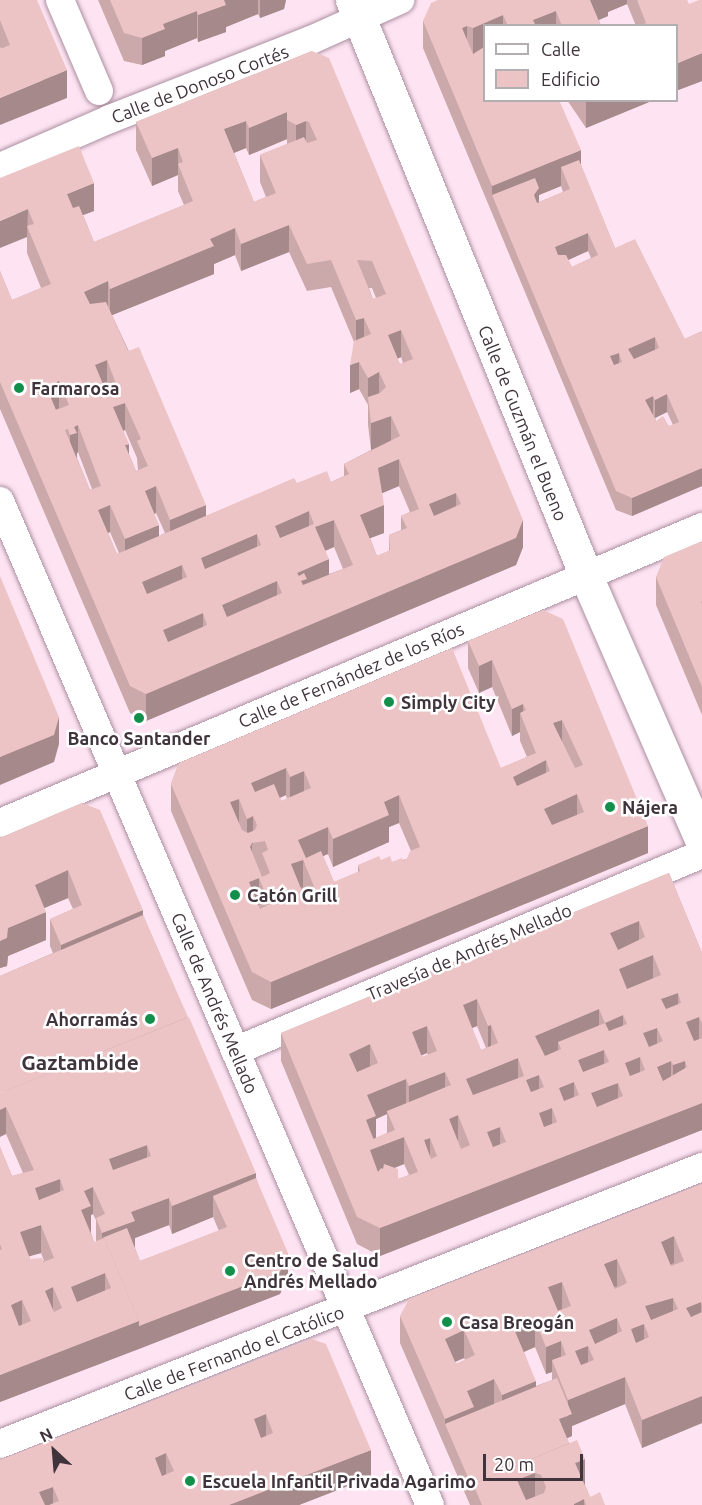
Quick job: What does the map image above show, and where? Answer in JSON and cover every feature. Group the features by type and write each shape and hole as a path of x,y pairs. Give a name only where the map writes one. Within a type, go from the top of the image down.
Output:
{"street":[{"name":"Calle de Donoso Cortés","path":"60,0 99,91"},
{"name":"Calle de Donoso Cortés","path":"0,166 110,119 311,40 356,8 400,0"},
{"name":"Calle de Guzmán el Bueno","path":"356,8 586,576 702,842"},
{"name":"Calle de Andrés Mellado","path":"0,501 430,1505"},
{"name":"Calle de Fernández de los Ríos","path":"0,823 702,527"},
{"name":"Travesía de Andrés Mellado","path":"235,1051 702,854"},
{"name":"Calle de Fernando el Católico","path":"0,1444 346,1310 702,1167"}],"building":[{"path":"0,0 37,0 67,70 0,98 0,49 10,45 0,20"},
{"path":"110,0 224,0 226,5 198,15 197,11 163,24 165,29 142,38 124,33"},
{"path":"438,0 590,0 600,24 561,24 556,11 533,20 535,24 507,24 503,15 473,28 467,26 462,28 473,54 483,48 483,102 560,102 581,150 492,186 423,21 431,3"},
{"path":"637,0 687,0 689,4 702,0 702,53 678,63 678,24 644,24 646,23"},
{"path":"312,51 329,58 523,520 516,538 146,694 130,686 0,382 0,271 12,300 51,284 27,226 34,224 28,209 0,221 0,178 79,146 94,183 67,194 73,208 79,206 94,242 193,201 178,164 183,162 178,148 152,158 136,122","holes":["287,112 287,120 296,125 309,122 317,140 307,143 304,137 260,155 276,193 254,202 224,129 246,121 249,128","289,225 307,264 331,260 356,320 364,318 371,334 354,341 350,365 359,362 368,378 379,372 386,387 380,393 368,397 371,423 391,416 400,436 344,464 349,474 331,482 327,471 297,483 294,478 117,554 98,510 110,505 125,539 159,525 145,491 156,486 170,520 206,505 139,347 128,351 106,302 90,304 84,292 108,281 110,289 214,246 210,239 235,228 241,244","357,260 372,261 386,294 373,299","401,330 413,359 400,364 388,335","107,360 116,384 105,389 95,365","59,381 69,405 56,410 46,386","125,403 141,439 137,441 148,466 136,471 125,445 129,444 113,407","78,425 101,486 90,490 65,430 68,429 70,435 77,433 74,427","399,459 419,509 401,516 407,528 389,535 390,550 377,556 360,515 384,505 378,468","456,493 461,504 434,516 429,504","309,511 314,524 280,538 275,526","334,520 353,565 303,585 301,581 307,579 304,573 299,576 297,573 329,559 315,527","257,534 261,545 205,569 201,558","182,565 187,577 147,594 142,582","277,581 282,593 227,617 222,605","203,613 207,625 168,642 163,630"]},
{"path":"579,160 615,248 635,239 685,339 702,331 702,468 632,498 616,491 492,195 535,178 539,188 534,195 537,203 570,189 561,167","holes":["588,233 598,255 572,267 566,255 558,255 555,247","655,337 659,348 634,359 628,349","619,353 622,362 614,365 610,356","667,394 679,422 669,426 663,416 656,421 645,400 653,396 655,400"]},
{"path":"702,541 702,687 656,577 664,557"},
{"path":"0,576 59,717 54,735 0,757"},
{"path":"543,610 563,619 648,826 271,982 252,972 171,784 179,763 452,648 501,768 536,753 520,713 526,710 523,704 512,709 492,660 479,666 468,641","holes":["562,720 583,765 575,768 553,723","546,760 550,771 517,786 513,777","286,768 290,777 304,771 311,788 281,801 274,784 255,792 251,783","577,794 584,812 552,825 544,809","399,795 420,847 410,851 407,859 403,861 402,858 392,862 390,856 381,860 379,856 358,865 360,871 334,882 321,851 306,858 298,840 328,827 333,839 389,815 384,802","239,799 247,819 253,816 257,825 255,830 248,833 242,830 230,802","265,841 268,850 262,853 270,873 262,877 250,847 252,843","303,860 314,886 302,891 291,864","259,878 270,904 260,909 249,882"]},
{"path":"82,803 100,810 143,910 61,945 50,919 82,905 68,870 35,885 46,912 8,928 7,938 0,941 0,838"},
{"path":"669,873 702,953 702,1023 699,1017 686,1022 694,1041 702,1038 702,1103 380,1228 357,1217 281,1033","holes":["639,921 645,937 618,950 610,933","653,955 661,975 627,989 619,969","678,993 681,1003 666,1009 661,999","477,999 498,1043 481,1050 463,1005","599,1009 605,1023 558,1042 561,1049 545,1056 535,1036","623,1015 627,1024 609,1031 605,1023","427,1026 437,1051 422,1057 412,1032","657,1028 663,1041 649,1047 643,1033","370,1044 378,1063 357,1072 349,1054","604,1050 609,1062 583,1072 578,1060","640,1057 645,1070 630,1076 625,1063","518,1058 524,1076 473,1095 466,1079","671,1061 673,1065 685,1061 687,1067 663,1081 657,1067","445,1072 451,1085 387,1111 395,1130 373,1139 366,1120 376,1116 367,1095 406,1079 409,1086","539,1075 544,1087 531,1092 526,1080","574,1082 579,1095 564,1101 559,1088","618,1083 623,1096 597,1107 591,1093","552,1108 557,1122 544,1127 539,1113","458,1115 470,1145 461,1149 449,1119","500,1127 506,1142 493,1147 487,1132","404,1137 418,1172 398,1179 398,1169 384,1164 383,1169 381,1168 378,1172 370,1150","430,1138 437,1156 431,1159 424,1140"]},
{"path":"143,915 188,1017 0,1093 0,976"},
{"path":"189,1017 256,1173 172,1206 169,1198 131,1212 135,1221 102,1233 96,1218 105,1214 93,1187 84,1191 91,1206 81,1210 94,1242 104,1238 139,1321 0,1375 0,1250 2,1249 0,1244 0,1147 12,1176 34,1170 6,1107 0,1110 0,1093","holes":["147,1145 151,1156 113,1170 109,1159","60,1179 64,1190 39,1200 35,1188","41,1225 54,1258 43,1262 42,1258 30,1259 20,1232","105,1273 111,1288 77,1302 71,1287","53,1287 62,1308 54,1312 45,1291","22,1300 31,1321 19,1326 11,1305"]},
{"name":"Centro de Salud Andrés Mellado","path":"256,1178 288,1253 280,1272 139,1326 139,1321 104,1238 102,1238 127,1228 140,1261 227,1227 213,1196"},
{"path":"702,1184 702,1306 701,1302 686,1308 691,1317 702,1312 702,1396 642,1420 625,1377 568,1400 552,1360 566,1355 561,1341 546,1347 535,1320 514,1329 536,1381 502,1395 494,1379 467,1391 474,1407 445,1419 400,1316 409,1299","holes":["674,1236 684,1261 671,1266 661,1242","617,1259 627,1283 615,1289 604,1264","562,1282 571,1306 558,1311 548,1287","673,1298 678,1309 651,1320 645,1306","617,1318 622,1331 595,1344 589,1330","644,1324 649,1337 636,1343 631,1329","464,1330 475,1355 456,1364 445,1339","588,1346 594,1360 581,1365 575,1351"]},
{"path":"312,1339 326,1344 371,1450 229,1505 49,1505 59,1501 53,1487 39,1492 45,1505 0,1505 0,1460","holes":["266,1414 273,1433 261,1438 254,1419","166,1453 174,1471 162,1476 155,1458"]},
{"path":"557,1378 572,1414 559,1419 569,1443 473,1484 473,1489 445,1424"},
{"path":"577,1440 585,1459 575,1463 590,1497 600,1492 605,1505 586,1505 584,1499 574,1505 482,1505 473,1484","holes":["535,1473 541,1475 546,1487 544,1493 526,1500 517,1480"]}],"place":[{"name":"Farmarosa","path":"19,388"},
{"name":"Simply City","path":"389,702"},
{"name":"Banco Santander","path":"139,718"},
{"name":"Nájera","path":"610,807"},
{"name":"Catón Grill","path":"235,895"},
{"name":"Ahorramás","path":"150,1019"},
{"name":"Centro de Salud Andrés Mellado","path":"230,1271"},
{"name":"Casa Breogán","path":"447,1322"},
{"name":"Escuela Infantil Privada Agarimo","path":"190,1481"}],"district":[{"name":"Gaztambide","path":"80,1062"}]}
